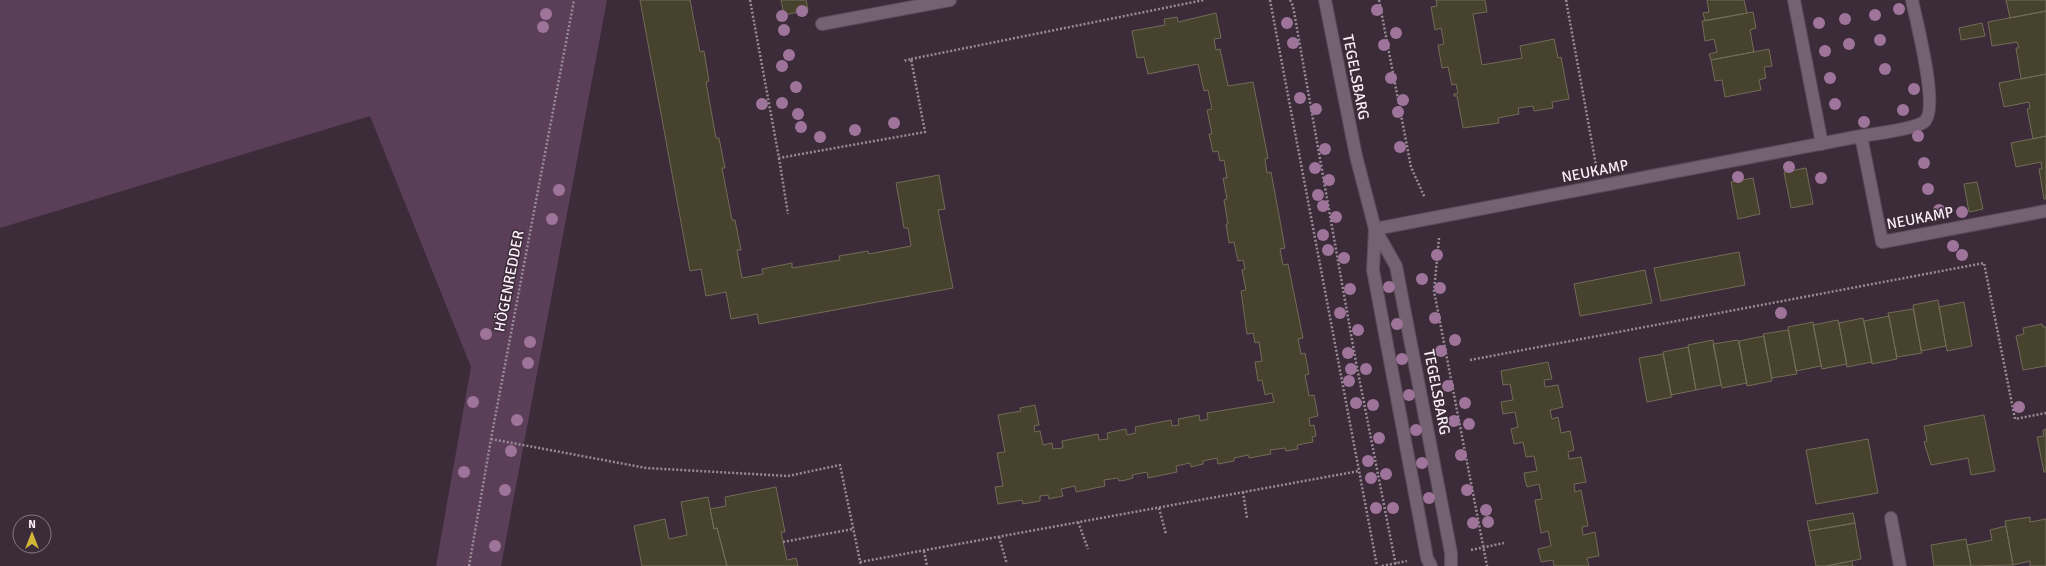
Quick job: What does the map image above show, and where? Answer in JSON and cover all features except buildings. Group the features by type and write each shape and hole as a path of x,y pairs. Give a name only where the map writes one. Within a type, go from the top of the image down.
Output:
{"street":[{"path":"822,24 950,0"},
{"name":"TEGELSBARG","path":"1325,0 1356,156 1375,229 1396,266 1451,553 1451,566"},
{"path":"1794,0 1822,144"},
{"name":"NEUKAMP","path":"1375,229 1822,144 1914,126 1924,122 1928,116 1930,105 1930,88 1912,0"},
{"name":"NEUKAMP","path":"1861,136 1882,242 2046,211"},
{"name":"TEGELSBARG","path":"1375,229 1372,270 1427,558 1431,566"},
{"path":"1891,518 1900,566"}],"path":[{"name":"HÖGENREDDER","path":"469,566 491,439 574,0"},
{"path":"750,0 788,214"},
{"path":"903,60 1204,0"},
{"path":"1270,0 1377,566"},
{"path":"1290,0 1294,6 1355,356 1396,566"},
{"path":"1378,0 1411,167 1426,199 1443,217 1436,257 1434,291 1487,566"},
{"path":"1566,0 1600,187"},
{"path":"779,158 925,132 911,59"},
{"path":"1470,360 1984,263 2015,419 2046,413"},
{"path":"491,439 646,468 788,476 840,465 861,564 1078,522 1359,471"},
{"path":"1243,492 1247,518"},
{"path":"1159,508 1166,534"},
{"path":"1078,522 1088,549"},
{"path":"783,542 853,529"},
{"path":"999,537 1007,564"},
{"path":"924,551 927,566"}],"shaded area":[{"path":"0,0 607,0 501,566 436,566 471,367 370,116 0,228"}]}
